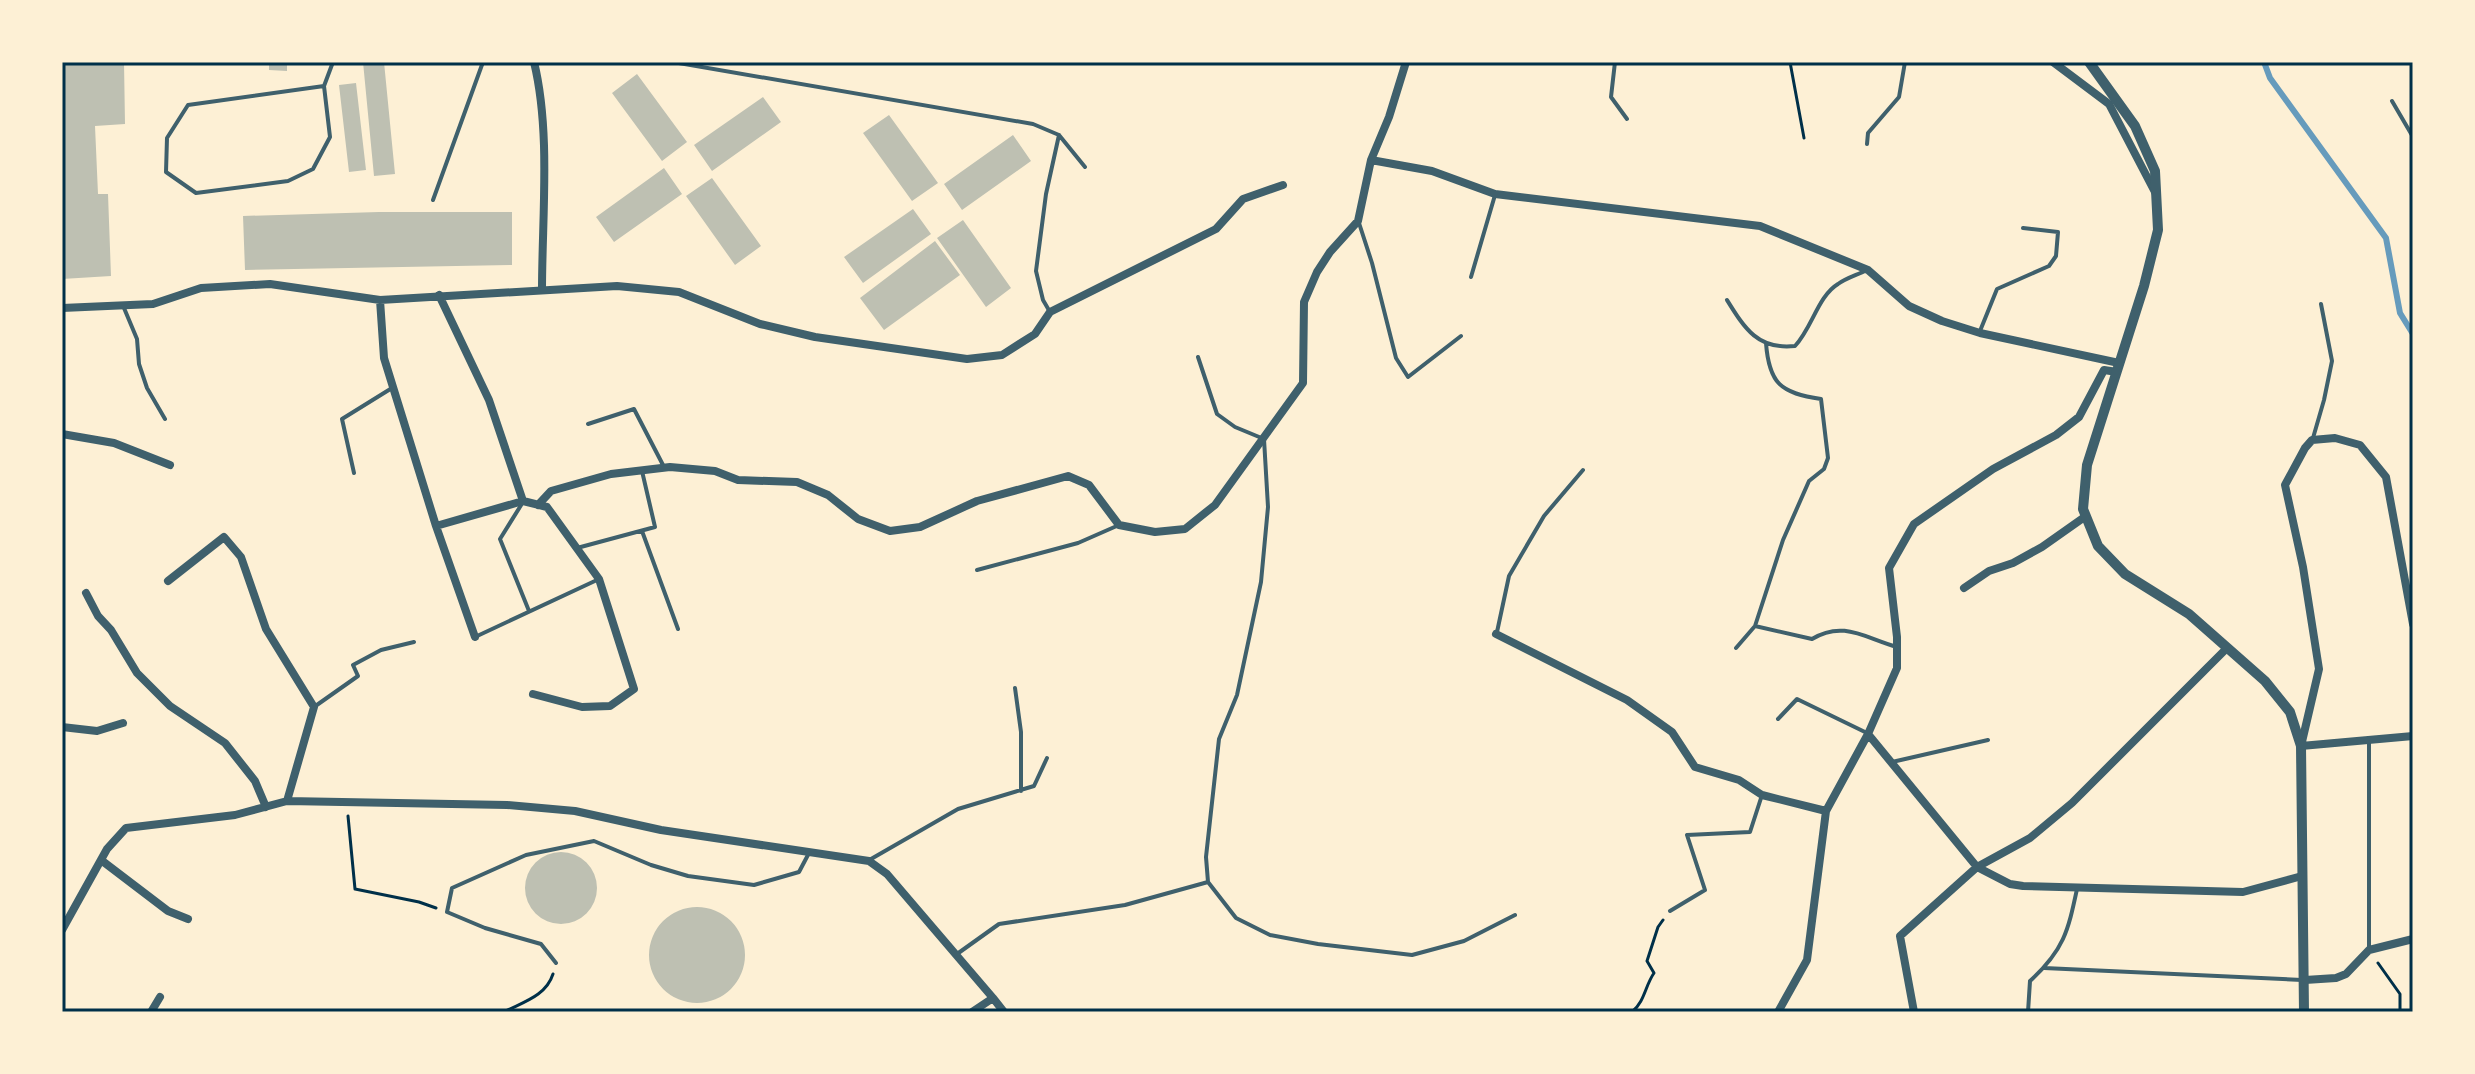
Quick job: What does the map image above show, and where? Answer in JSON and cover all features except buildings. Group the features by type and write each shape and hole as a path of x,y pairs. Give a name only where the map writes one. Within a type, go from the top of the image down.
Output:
{"street":[{"path":"534,62 539,83 543,152 542,290"},
{"path":"538,505 551,491 611,474 664,468 715,471 738,480 797,482 828,495 858,519 890,531 920,527 977,501 1068,476 1089,485 1119,525 1155,532 1185,529 1215,505 1303,383 1304,302 1330,252 1358,221 1371,160 1389,117 1406,62"},
{"path":"2053,62 2109,104 2158,197"},
{"path":"2089,62 2135,126 2155,171 2158,230 2144,286 2087,465 2083,509 2098,546 2125,574 2189,614 2265,681 2290,712 2301,746"},
{"path":"1371,160 1432,171 1495,194 1760,226 1868,270 1909,306 1942,321 2118,367"},
{"path":"62,308 153,304 201,288 270,284 380,300 617,286 679,292 760,324 815,337 967,359 1002,355 1035,334 1050,312 1216,229 1243,199 1283,185"},
{"path":"439,295 489,400 523,501"},
{"path":"380,300 384,358 436,526 475,637"},
{"path":"1778,1012 1807,960 1826,811 1868,734 1897,668 1889,568 1914,524 1993,469 2056,435 2079,417 2105,365"},
{"path":"62,434 114,443 170,465"},
{"path":"2304,1012 2301,746 2319,669 2285,485 2312,440 2335,438 2360,445 2386,477 2413,624"},
{"path":"436,526 523,501 547,507 599,579 634,689 610,706 582,707 533,694"},
{"path":"1964,588 1989,571 2013,563 2042,547 2086,516"},
{"path":"168,581 224,537 241,557 266,629 314,707 287,801"},
{"path":"86,593 137,673 170,706 225,743 255,781 266,807"},
{"path":"1496,634 1627,700 1672,732 1695,767 1739,780 1762,795 1826,811"},
{"path":"1914,1012 1900,936 1977,867 2030,838 2072,803 2227,648"},
{"path":"62,727 97,731 123,723"},
{"path":"1868,734 1977,867 2010,884 2243,892 2302,876"},
{"path":"2301,746 2413,736"},
{"path":"62,930 101,860 126,828 235,815 287,801 507,805 575,811 661,830 869,861 887,874 1004,1012"},
{"path":"101,860 168,911 188,919"},
{"path":"2305,980 2336,978 2346,974 2369,950 2413,939"},
{"path":"151,1012 160,997"},
{"path":"972,1012 993,998"}],"lane":[{"path":"324,86 188,105 167,138 166,172 196,193 288,181 313,169 330,137 324,86 333,62"},
{"path":"433,200 483,62"},
{"path":"673,62 1033,124 1059,135 1085,167"},
{"path":"1615,62 1611,97 1627,119"},
{"path":"1867,144 1868,133 1899,97 1905,62"},
{"path":"2392,101 2413,137"},
{"path":"1050,312 1036,271 1046,194 1059,135"},
{"path":"1471,277 1495,194"},
{"path":"1358,221 1396,358 1408,377 1461,336"},
{"path":"1980,333 1997,289 2049,266 2056,256 2058,232 2023,228"},
{"path":"1727,300 1746,330 1779,348 1795,346 1806,335 1825,296 1836,284 1868,270"},
{"path":"2312,440 2332,361 2321,304"},
{"path":"123,306 137,339 139,364 147,388 165,419"},
{"path":"1736,648 1755,626 1783,540 1809,481 1824,469 1828,458 1821,399 1787,391 1776,382 1770,374 1766,343"},
{"path":"1198,357 1217,414 1235,427 1264,439 1268,507 1261,582 1237,695 1219,739 1206,857 1208,882 1236,918 1270,935 1412,955 1464,941 1515,915"},
{"path":"354,473 342,419 394,386"},
{"path":"588,424 634,409 664,468"},
{"path":"1496,634 1509,576 1544,516 1583,470"},
{"path":"577,548 655,527 642,471"},
{"path":"523,501 500,539 529,611"},
{"path":"977,570 1078,543 1119,525"},
{"path":"642,531 678,629"},
{"path":"475,637 599,579"},
{"path":"1755,626 1812,639 1825,632 1844,629 1897,647"},
{"path":"314,707 358,676 353,665 381,650 414,642"},
{"path":"1015,688 1021,732 1021,791"},
{"path":"1778,719 1797,699 1868,734"},
{"path":"1890,762 1988,740"},
{"path":"2369,741 2369,950"},
{"path":"869,861 958,809 1034,786 1047,758"},
{"path":"1670,911 1705,890 1687,835 1750,832 1762,795"},
{"path":"556,963 541,944 485,928 447,912 452,888 526,855 594,841 651,865 688,876 754,885 799,872 810,851"},
{"path":"956,955 999,924 1125,905 1208,882"},
{"path":"2028,1012 2030,981 2044,968 2067,935 2078,886"},
{"path":"2044,968 2305,980"}],"path":[{"path":"1790,62 1804,138"},
{"path":"347,801 355,889 419,902 447,912"},
{"path":"1632,1012 1641,1005 1654,973 1647,961 1658,927 1670,911"},
{"path":"2369,950 2400,994 2400,1012"},
{"path":"504,1012 541,994 550,982 556,963"}],"waterway":[{"path":"2264,62 2270,78 2386,238 2400,313 2413,334"}]}
